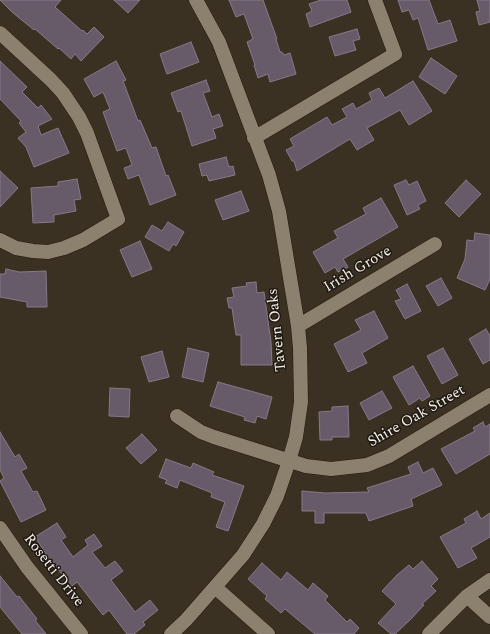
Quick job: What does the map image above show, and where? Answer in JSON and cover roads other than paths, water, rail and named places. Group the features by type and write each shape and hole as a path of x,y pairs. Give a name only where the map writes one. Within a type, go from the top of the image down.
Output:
{"street":[{"name":"Tavern Oaks","path":"172,634 242,555 263,524 277,496 289,461 296,437 301,402 298,326 279,212 269,175 219,42 196,0"},
{"path":"254,138 395,54 375,0"},
{"path":"0,33 52,80 63,93 79,117 87,133 118,218 83,240 64,248 48,252 16,248 0,240"},
{"name":"Irish Grove","path":"298,326 435,244"},
{"name":"Shire Oak Street","path":"177,416 201,432 214,437 306,466 331,469 367,465 389,456 490,395"},
{"name":"Rosetti Drive","path":"0,528 27,567 81,634"},
{"path":"429,634 467,596 490,580"},
{"path":"215,587 268,634"},
{"path":"467,596 490,617"}]}
